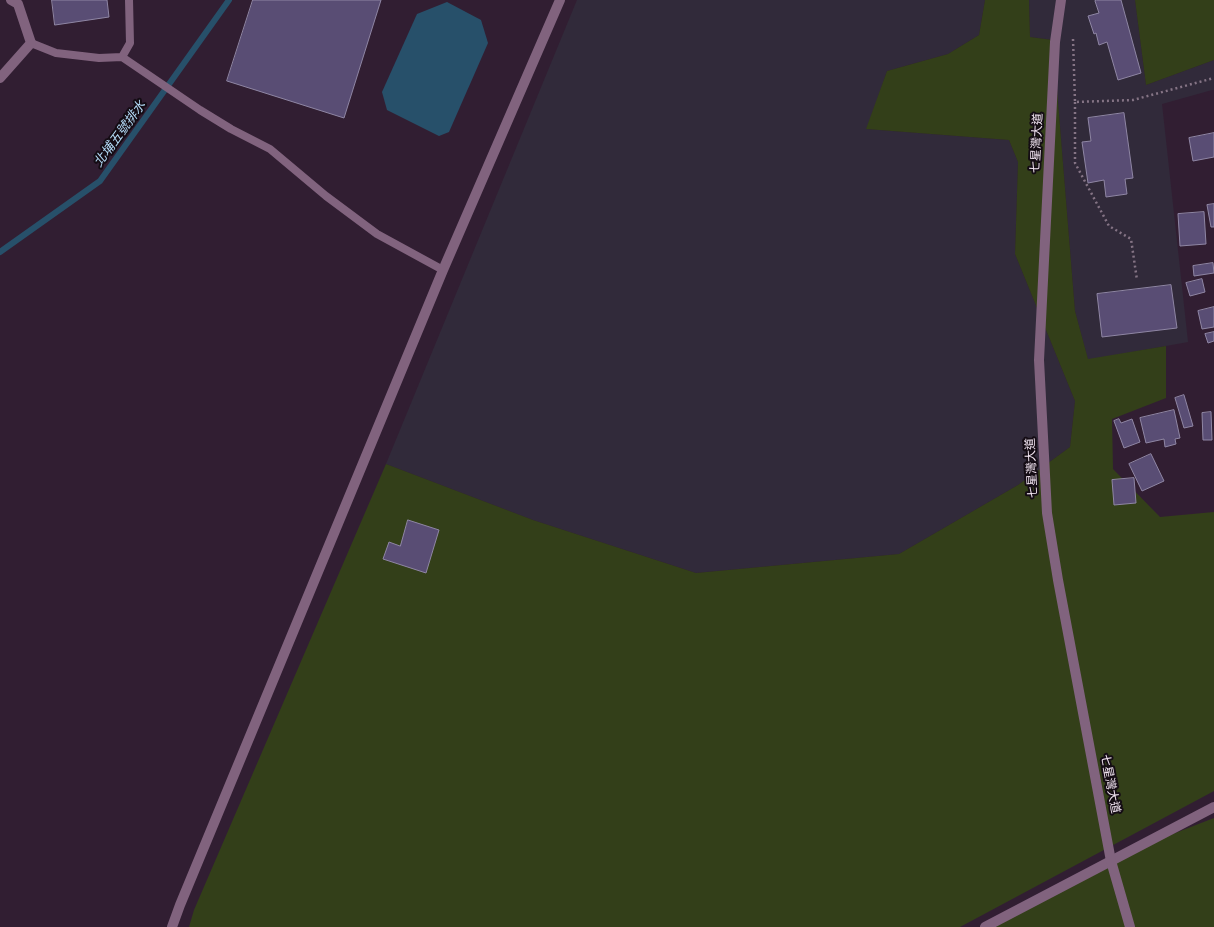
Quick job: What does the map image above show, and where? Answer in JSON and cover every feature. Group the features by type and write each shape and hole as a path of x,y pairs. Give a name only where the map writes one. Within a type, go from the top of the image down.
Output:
{"street":[{"path":"0,78 30,43 18,4 11,0"},
{"path":"172,927 443,270 560,0"},
{"name":"七星灣大道","path":"1061,0 1055,42 1039,360 1047,505 1058,580 1111,861 1130,927"},
{"path":"985,927 1214,807"}],"lane":[{"path":"122,58 130,43 129,0"},
{"path":"30,43 56,53 99,58 122,58 200,110 231,129 270,149 326,196 377,234 443,270"}],"path":[{"path":"1072,31 1076,163 1109,226 1131,239 1137,280"},
{"path":"1074,102 1132,100 1214,78"}],"shaded area":[{"path":"577,0 985,0 979,35 948,54 887,71 867,129 1009,140 1018,162 1015,254 1075,401 1070,447 1018,485 899,554 696,573 533,520 386,464"},
{"path":"1029,0 1135,0 1146,85 1214,60 1214,90 1162,104 1188,342 1088,360 1075,311 1053,40 1030,37"}],"green space":[{"path":"985,0 1029,0 1030,37 1053,40 1075,311 1088,359 1166,346 1166,398 1112,419 1113,469 1160,517 1214,512 1214,791 960,927 189,927 194,910 386,464 533,520 696,573 899,554 1018,485 1070,447 1075,401 1015,254 1018,162 1009,140 866,129 887,71 948,54 979,35"},
{"path":"1135,0 1214,0 1214,60 1146,85"},
{"path":"1214,818 1214,927 985,927 1098,863"}],"water":[{"path":"447,2 481,20 488,43 449,132 439,136 387,110 382,92 417,14"}],"building":[{"path":"52,0 107,0 109,17 55,25"},
{"path":"253,0 381,0 344,118 227,81"},
{"path":"1121,0 1141,73 1118,80 1107,42 1099,45 1096,33 1094,34 1088,16 1099,13 1095,1"},
{"path":"1124,113 1133,178 1125,179 1127,194 1106,197 1104,180 1088,183 1082,142 1091,141 1088,118"},
{"path":"1214,133 1214,157 1193,161 1189,138"},
{"path":"1214,204 1214,227 1211,227 1207,205"},
{"path":"1204,212 1206,244 1180,246 1178,214"},
{"path":"1213,263 1214,273 1194,276 1193,266"},
{"path":"1202,279 1205,292 1190,296 1186,283"},
{"path":"1171,285 1177,328 1102,337 1097,294"},
{"path":"1214,307 1214,327 1202,329 1198,311"},
{"path":"1214,332 1214,341 1208,343 1205,334"},
{"path":"1184,395 1193,426 1184,428 1175,398"},
{"path":"1174,410 1180,438 1175,439 1176,444 1165,447 1164,439 1146,443 1140,418"},
{"path":"1211,412 1212,440 1203,440 1202,413"},
{"path":"1119,419 1121,423 1132,419 1140,442 1124,448 1114,421"},
{"path":"1151,454 1164,481 1142,491 1129,464"},
{"path":"1134,478 1136,503 1114,505 1112,480"},
{"path":"408,520 439,530 426,573 383,559 389,542 400,546"}],"waterway":[{"name":"北埔五號排水","path":"0,252 100,181 229,0"}]}
